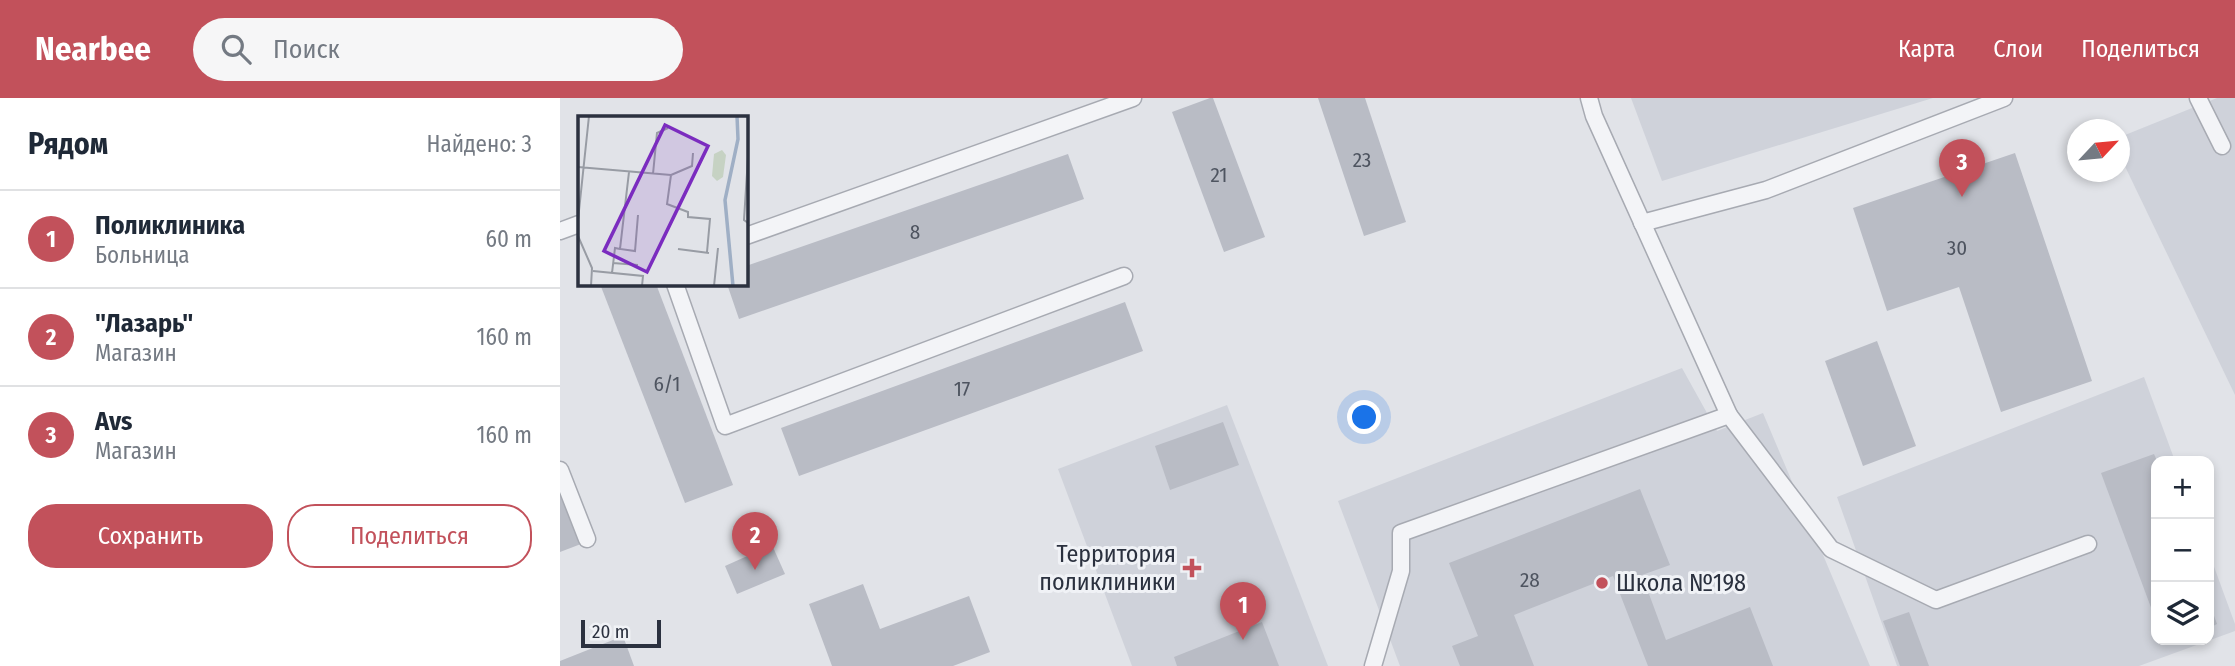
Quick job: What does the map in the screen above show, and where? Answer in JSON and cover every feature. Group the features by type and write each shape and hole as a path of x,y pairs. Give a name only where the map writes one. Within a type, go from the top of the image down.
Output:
{"lane":[{"path":"747,236 1133,98"},
{"path":"1589,98 1594,116 1729,415 1831,550 1937,600 2088,544"},
{"path":"1642,223 1766,190 2004,98"},
{"path":"2198,98 2222,146"},
{"path":"560,231 578,224"},
{"path":"675,285 725,426 1124,276"},
{"path":"1373,666 1401,571 1401,533 1729,415"},
{"path":"560,470 587,540"}],"shaded area":[{"path":"1631,98 1933,98 1662,181"},
{"path":"2217,98 2235,98 2235,395 2130,177 2130,133"},
{"name":"Школа №198","path":"1682,368 1717,431 1763,413 1870,666 1400,666 1338,501"},
{"path":"2144,377 2173,456 2151,456 2151,645 2197,645 2139,666 1897,666 1837,497"},
{"name":"Территория поликлиники","path":"1227,405 1328,666 1132,666 1058,469"},
{"path":"2214,567 2235,624 2235,631 2214,639"}],"building":[{"path":"1213,98 1265,237 1224,252 1172,112"},
{"path":"1318,98 1365,98 1406,222 1364,236"},
{"path":"2015,153 2092,381 2001,412 1959,287 1887,311 1853,208"},
{"path":"1068,154 1084,199 739,319 727,285 747,285 747,266"},
{"path":"600,285 656,285 733,485 685,503"},
{"path":"1125,302 1143,351 799,476 781,428"},
{"path":"1877,341 1916,446 1863,466 1825,361"},
{"path":"1223,422 1239,465 1170,490 1155,446"},
{"path":"2154,454 2155,456 2151,456 2151,608 2101,473"},
{"path":"1640,489 1670,565 1642,575 1666,640 1750,607 1773,666 1648,666 1613,576 1514,615 1534,666 1460,666 1452,646 1478,636 1449,563"},
{"path":"560,491 581,544 560,552"},
{"path":"772,545 785,574 737,594 725,566"},
{"path":"863,584 880,629 969,596 990,652 953,666 832,666 809,604"},
{"path":"1909,612 1929,666 1900,666 1883,621"},
{"path":"1262,622 1279,666 1177,666 1174,657"},
{"path":"623,636 634,666 560,666 560,661"}],"place":[{"name":"Avs","path":"1962,197"},
{"name":"Территория поликлиники","path":"1192,568"},
{"name":"\"Лазарь\"","path":"755,570"},
{"name":"Школа №198","path":"1602,583"},
{"name":"Поликлиника","path":"1243,640"}]}
